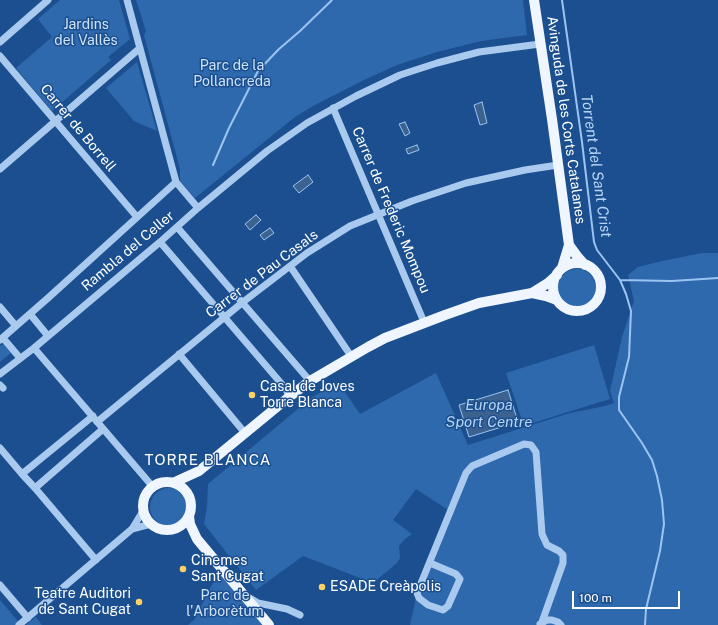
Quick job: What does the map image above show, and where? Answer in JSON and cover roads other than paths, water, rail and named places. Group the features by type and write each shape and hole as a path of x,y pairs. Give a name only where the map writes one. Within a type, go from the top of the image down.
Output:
{"main road":[{"name":"Avinguda de les Corts Catalanes","path":"534,0 569,245 559,272"},
{"name":"Avinguda de les Corts Catalanes","path":"569,245 585,265"},
{"path":"175,482 199,471 289,397 310,382 351,356 386,338 424,322 479,304 532,293 548,283 559,272 572,264 579,263 585,265 594,272 600,283 600,290 595,302 585,310 572,311 557,300 532,293"},
{"path":"557,300 553,286 559,272"},
{"path":"189,495 194,479 199,471"},
{"path":"197,539 174,529 160,529 151,524 143,511 144,500 147,493 153,487 164,482 175,482 182,485 189,495 191,503 189,516 190,524 197,539 269,625"},
{"path":"174,529 184,524 189,516"}],"street":[{"path":"0,42 48,0"},
{"path":"127,0 176,182 198,208"},
{"name":"Rambla del Celler","path":"0,374 34,348 198,208 268,151 307,123 356,96 400,75 479,52 540,44"},
{"path":"0,169 140,48"},
{"name":"Carrer de Borrell","path":"0,56 136,217"},
{"name":"Carrer de Frederic Mompou","path":"333,108 424,322"},
{"name":"Carrer de Pau Casals","path":"22,474 179,354 307,252 350,226 412,201 466,183 525,170 558,165"},
{"name":"Rambla del Celler","path":"20,358 2,339 176,182"},
{"path":"177,227 243,302 310,382"},
{"path":"160,242 286,389 289,397"},
{"path":"290,266 351,356"},
{"path":"0,307 16,326"},
{"path":"30,314 48,336"},
{"path":"34,348 153,487"},
{"path":"179,354 245,433"},
{"path":"35,488 103,429"},
{"path":"430,563 456,574 460,579 448,606 443,610 428,605 419,598 417,593 466,473 472,466 524,444 531,445 536,452 542,534 547,546 559,551 563,555 563,563 541,624"},
{"path":"0,448 96,560"},
{"path":"19,625 132,529 143,511"},
{"path":"132,529 151,524"},
{"path":"0,585 28,618"},
{"path":"241,591 258,603 279,607 300,615"},
{"path":"541,624 552,620 561,625"}],"water":[{"path":"482,102 487,123 480,125 474,105"},
{"path":"405,122 410,133 405,136 399,124"},
{"path":"417,145 419,150 408,154 406,149"},
{"path":"308,175 313,182 299,193 293,186"},
{"path":"256,215 261,220 250,230 245,224"},
{"path":"270,228 274,233 264,240 260,235"},
{"name":"Europa Sport Centre","path":"508,390 518,422 469,437 459,405"}],"waterway":[{"path":"213,165 229,128 258,71 279,49 332,0"},
{"name":"Torrent del Sant Crist","path":"562,0 582,142 594,242 597,250 620,280 631,311 629,357 619,397 619,410 652,460 662,500 664,524 660,551 646,609 645,625"},
{"path":"620,280 672,281 718,278"}],"place":[{"name":"Casal de Joves Torre Blanca","path":"252,395"},
{"name":"Cinemes Sant Cugat","path":"183,569"},
{"name":"ESADE Creàpolis","path":"322,587"},
{"name":"Teatre Auditori de Sant Cugat","path":"139,602"}],"district":[{"name":"TORRE BLANCA","path":"208,460"}],"park label":[{"name":"Jardins del Vallès","path":"86,34"},
{"name":"Parc de la Pollancreda","path":"232,74"},
{"name":"Parc de l'Arborètum","path":"225,604"}]}
